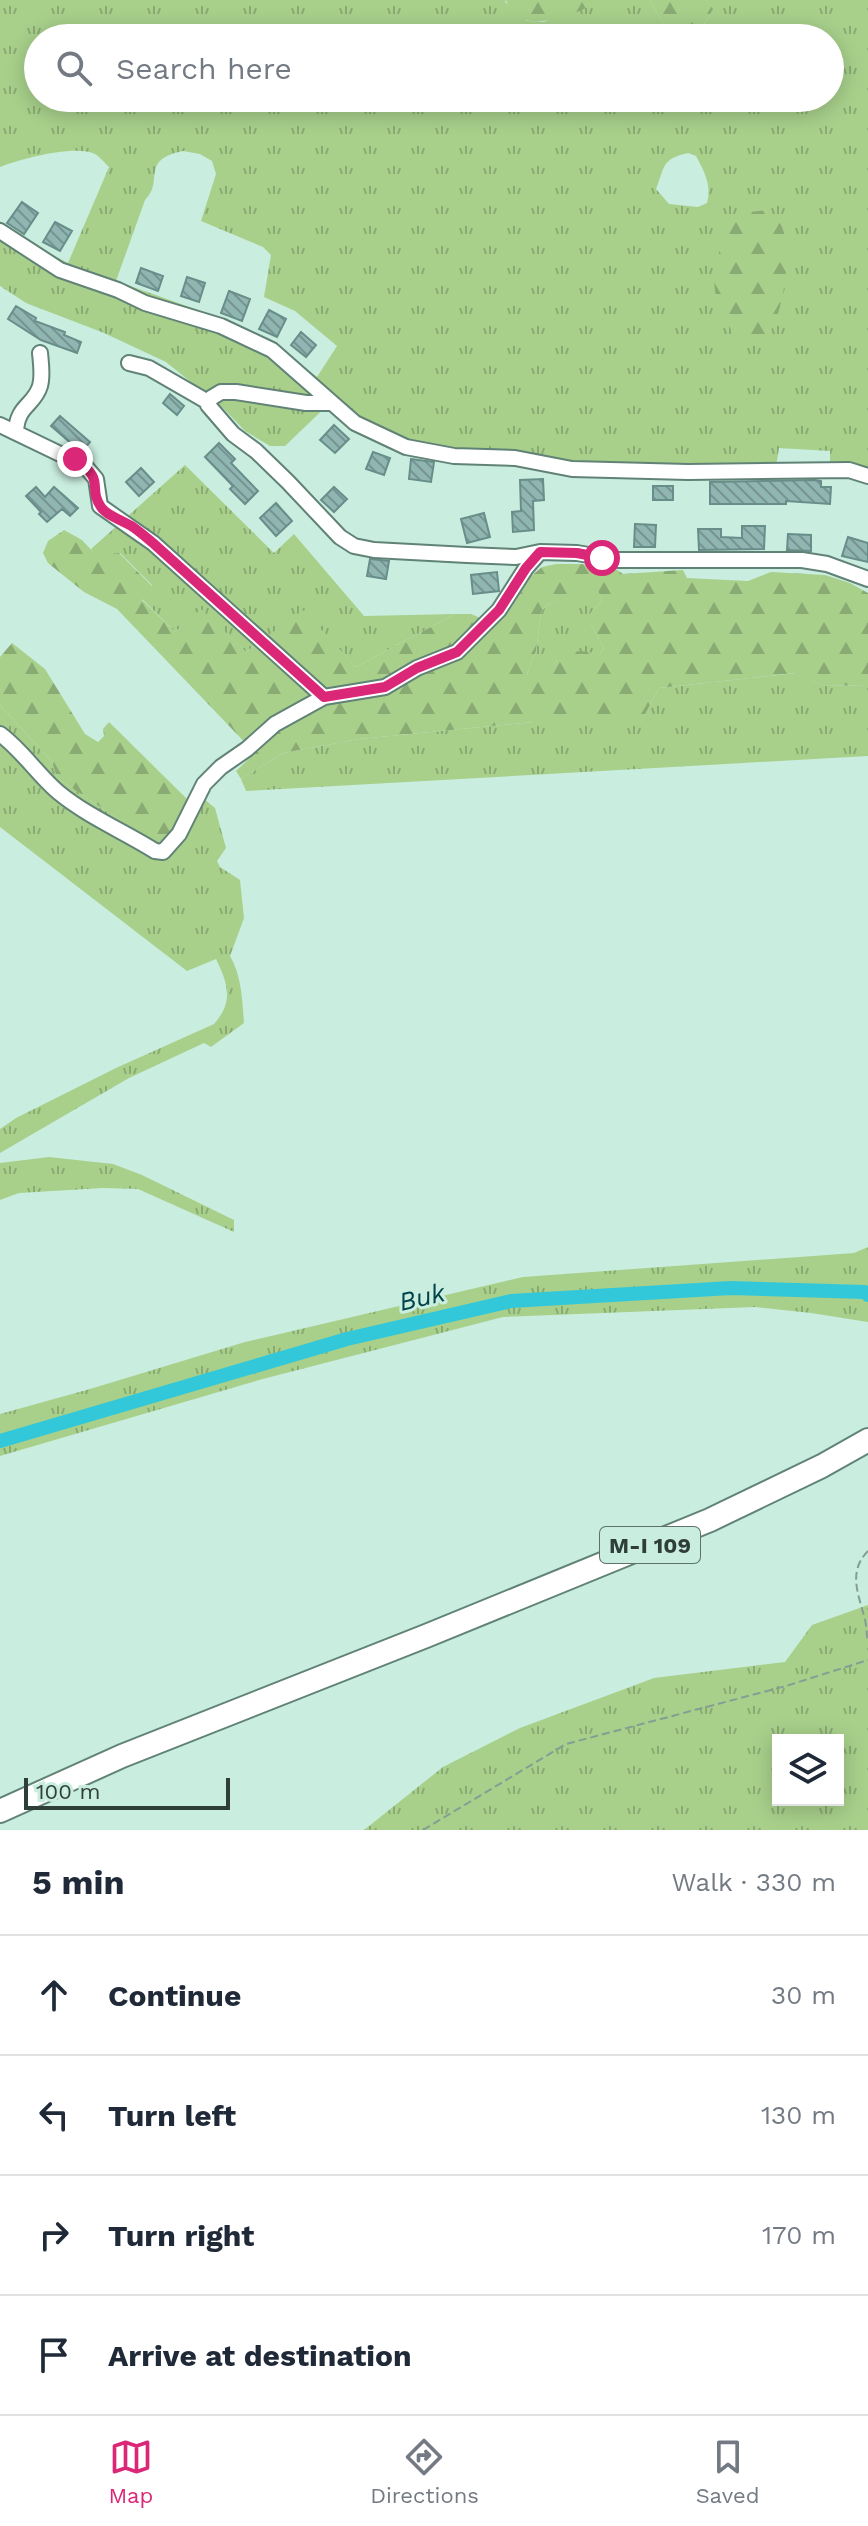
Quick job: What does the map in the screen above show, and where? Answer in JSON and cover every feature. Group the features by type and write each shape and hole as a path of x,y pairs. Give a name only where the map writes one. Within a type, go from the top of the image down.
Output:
{"main road":[{"name":"M-I 109","path":"0,1811 122,1756 696,1526 822,1466 868,1440"}],"street":[{"path":"0,231 60,270 145,303 221,326 272,350 355,423 406,447 429,452 515,458 572,469 688,472 849,470 868,476"},
{"path":"16,432 21,411 40,389 40,353"},
{"path":"129,363 149,368 208,402"},
{"path":"208,402 221,392 236,392 306,403 332,403"},
{"path":"208,402 209,408 233,434 256,451 340,537 354,546 374,550 516,557 540,552 577,553 618,560 802,560 827,564 868,579"},
{"path":"0,425 85,466 96,479 97,498 105,511 153,543 324,697"},
{"path":"0,734 61,795 155,851 163,852 179,834 204,784 275,724 324,697 385,687 417,668 457,652 499,610 540,552"}],"path":[{"path":"868,1551 860,1560 855,1585 865,1617 868,1642"},
{"path":"423,1830 566,1744 786,1686 868,1660"}],"green space":[{"path":"0,0 506,0 527,21 544,22 603,0 650,0 663,24 24,24 24,112 844,112 844,24 704,24 712,10 706,0 868,0 868,468 830,463 830,451 779,448 776,467 575,465 455,452 407,442 358,420 335,398 285,446 270,446 245,431 223,408 166,362 104,333 26,303 0,286 0,221 68,263 109,167 95,154 86,151 34,157 0,167","holes":["183,151 200,154 212,161 216,174 201,221 263,247 271,255 264,297 295,311 337,346 317,377 279,347 235,323 116,281 145,200 151,193 157,165 170,155","688,153 696,156 708,184 707,203 698,207 669,204 656,189 668,161"]},
{"path":"506,0 603,0 564,17 535,21 523,19 513,12"},
{"path":"650,0 706,0 713,9 703,24 663,24"},
{"path":"770,210 785,235 787,263 780,308 768,334 756,341 738,344 716,297 714,281 717,261 728,230 739,213"},
{"path":"185,465 274,553 294,534 364,616 455,614 356,667 303,611 246,652 201,610 175,632 142,599 152,585 120,553 96,556 91,549"},
{"path":"64,530 82,540 96,555 119,553 152,586 142,600 175,632 201,609 246,652 303,610 356,667 455,614 471,614 496,625 510,610 531,576 542,567 556,564 613,567 623,574 683,570 687,578 748,581 771,572 825,575 868,593 868,686 823,685 796,673 659,688 641,722 533,722 359,739 283,753 241,779 236,771 255,753 117,609 84,592 48,563 43,553 48,541","holes":["598,591 602,600 590,614 590,622 604,649 599,655 571,652 538,679 527,674 536,651 541,613 546,605"]},
{"path":"598,591 602,600 590,614 590,622 604,649 599,655 557,660 538,680 527,674 536,651 541,613 546,605"},
{"path":"12,643 45,669 85,734 98,742 109,722 188,800 172,831 163,840 152,840 57,778 52,762 0,705 0,657"},
{"path":"797,673 823,685 868,686 868,756 246,791 241,779 283,753 359,739 533,722 641,722 659,688"},
{"path":"0,705 52,762 57,778 152,840 163,840 169,854 178,848 204,799 215,808 226,848 217,861 220,867 240,880 244,918 230,956 239,980 244,1023 211,1047 204,1043 129,1078 0,1153 0,1129 116,1068 214,1024 224,1008 227,992 216,959 187,971 0,827"},
{"path":"49,1157 113,1164 142,1175 234,1220 234,1232 138,1189 19,1193 0,1200 0,1163"},
{"path":"868,1247 868,1322 755,1307 503,1317 259,1380 0,1456 0,1414 245,1342 523,1277 854,1253"},
{"path":"868,1605 868,1830 364,1830 443,1767 520,1728 654,1678 785,1662 812,1625"}],"building":[{"path":"22,202 38,213 24,234 7,223"},
{"path":"55,222 72,231 60,251 43,242"},
{"path":"141,268 163,276 158,291 136,283"},
{"path":"187,277 205,283 199,302 181,296"},
{"path":"229,291 250,299 242,321 221,313"},
{"path":"16,306 36,318 35,321 65,332 64,335 81,342 77,353 41,340 8,319"},
{"path":"269,310 286,319 277,337 259,329"},
{"path":"301,332 316,345 306,357 291,345"},
{"path":"170,394 184,406 177,415 163,403"},
{"path":"60,416 90,442 81,452 51,426"},
{"path":"334,425 349,439 335,453 320,440"},
{"path":"219,443 235,459 231,463 258,491 245,504 230,489 233,486 205,457"},
{"path":"373,452 390,458 384,475 366,469"},
{"path":"411,459 434,462 431,482 409,479"},
{"path":"141,468 154,482 139,496 126,482"},
{"path":"543,479 544,500 533,501 534,530 513,532 512,512 521,511 520,480"},
{"path":"821,481 821,487 831,487 830,504 786,501 786,504 710,504 710,482"},
{"path":"653,486 673,486 673,500 653,500"},
{"path":"36,487 45,497 54,487 78,508 70,516 62,509 47,522 26,496"},
{"path":"334,487 347,499 334,512 321,500"},
{"path":"276,503 292,521 276,536 260,518"},
{"path":"484,513 490,537 467,543 461,519"},
{"path":"635,524 656,525 655,547 634,547"},
{"path":"742,526 765,526 764,549 699,550 698,529 721,529 721,537 742,538"},
{"path":"788,534 811,535 811,551 787,550"},
{"path":"848,537 868,543 868,562 842,556"},
{"path":"370,559 389,561 386,579 367,576"},
{"path":"497,572 499,591 473,594 471,575"}],"waterway":[{"name":"Buk","path":"0,1441 347,1339 511,1301 731,1288 865,1292 868,1295"}],"route":[{"path":"75,459 96,479 97,498 105,511 153,543 324,697 385,687 417,668 457,652 499,610 540,552 557,551 602,558"}]}
